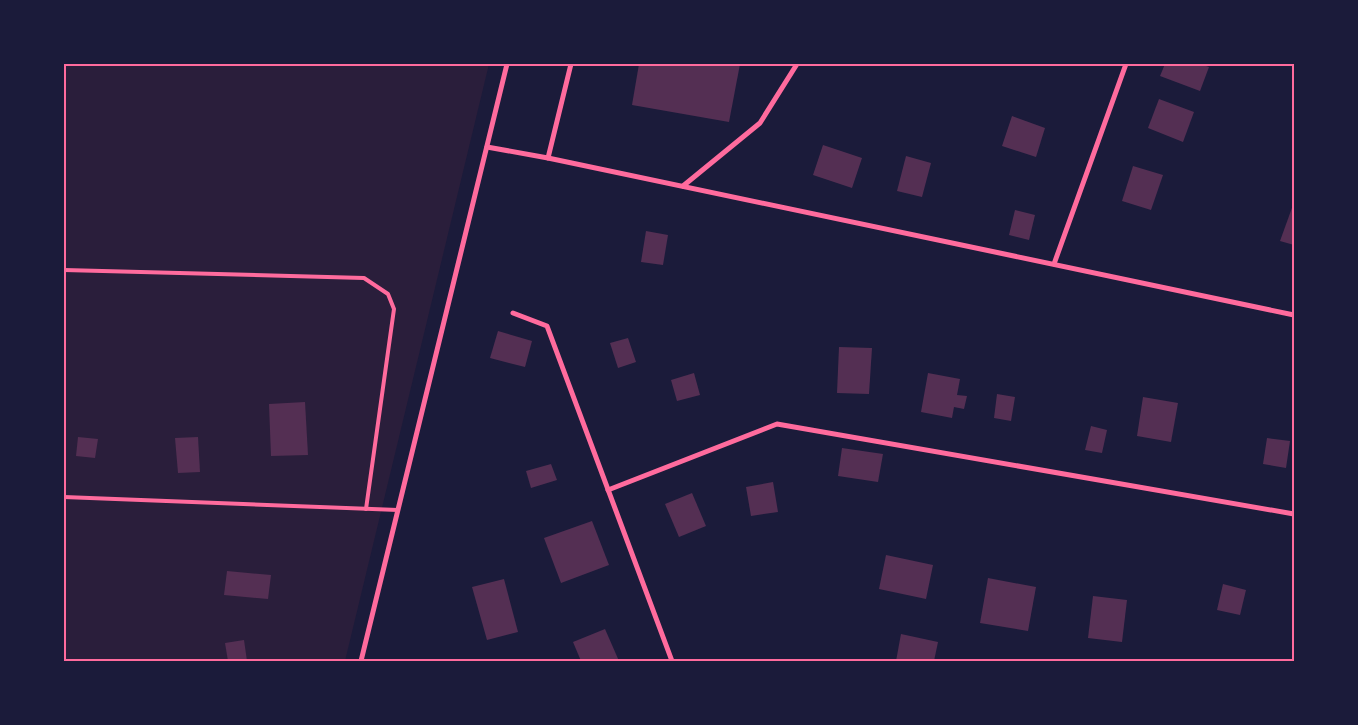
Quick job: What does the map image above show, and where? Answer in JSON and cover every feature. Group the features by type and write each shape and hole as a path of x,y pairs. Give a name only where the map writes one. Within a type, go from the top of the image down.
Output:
{"street":[{"path":"361,661 507,64"},
{"path":"548,158 571,64"},
{"path":"683,186 760,123 797,64"},
{"path":"1054,264 1126,64"},
{"path":"487,147 683,186 1294,315"},
{"path":"513,313 547,326 672,661"},
{"path":"608,490 777,424 1294,514"}],"lane":[{"path":"64,270 364,278 388,294 394,309 366,509"},
{"path":"64,497 398,510"}],"shaded area":[{"path":"64,64 489,64 345,661 64,661"}],"building":[{"path":"639,64 740,64 729,122 632,105"},
{"path":"1165,64 1200,64 1209,67 1200,91 1160,76"},
{"path":"1159,99 1194,112 1183,142 1148,128"},
{"path":"1012,116 1045,128 1036,157 1002,146"},
{"path":"823,145 862,158 852,188 813,175"},
{"path":"906,156 931,163 922,197 897,191"},
{"path":"1133,166 1163,175 1151,210 1122,201"},
{"path":"1294,205 1294,245 1280,241"},
{"path":"1015,210 1035,215 1029,240 1009,235"},
{"path":"646,231 668,235 663,265 641,262"},
{"path":"498,331 532,341 525,367 490,358"},
{"path":"628,338 636,362 618,368 610,343"},
{"path":"839,347 872,348 869,394 837,393"},
{"path":"694,373 700,395 677,401 671,380"},
{"path":"928,373 960,379 957,395 967,396 964,409 954,407 952,418 921,412"},
{"path":"997,394 1015,397 1011,421 994,418"},
{"path":"1143,397 1178,403 1171,442 1137,436"},
{"path":"305,402 308,455 271,456 269,404"},
{"path":"1091,426 1107,430 1102,453 1085,450"},
{"path":"78,437 98,439 95,458 76,456"},
{"path":"198,437 200,472 178,473 175,438"},
{"path":"1267,438 1290,441 1286,468 1263,464"},
{"path":"842,448 883,454 878,482 838,476"},
{"path":"551,464 557,480 531,488 526,471"},
{"path":"773,482 778,512 751,516 746,487"},
{"path":"692,493 706,526 679,537 665,504"},
{"path":"592,521 609,565 561,583 544,538"},
{"path":"886,555 933,565 926,599 879,589"},
{"path":"227,571 271,575 268,599 224,595"},
{"path":"988,578 1036,587 1028,631 980,623"},
{"path":"504,579 518,632 487,640 472,587"},
{"path":"1223,584 1246,590 1240,615 1217,610"},
{"path":"1093,596 1127,600 1122,642 1088,638"},
{"path":"605,629 619,661 581,661 573,642"},
{"path":"901,634 938,642 934,661 896,661"},
{"path":"244,640 247,661 228,661 225,643"}]}
